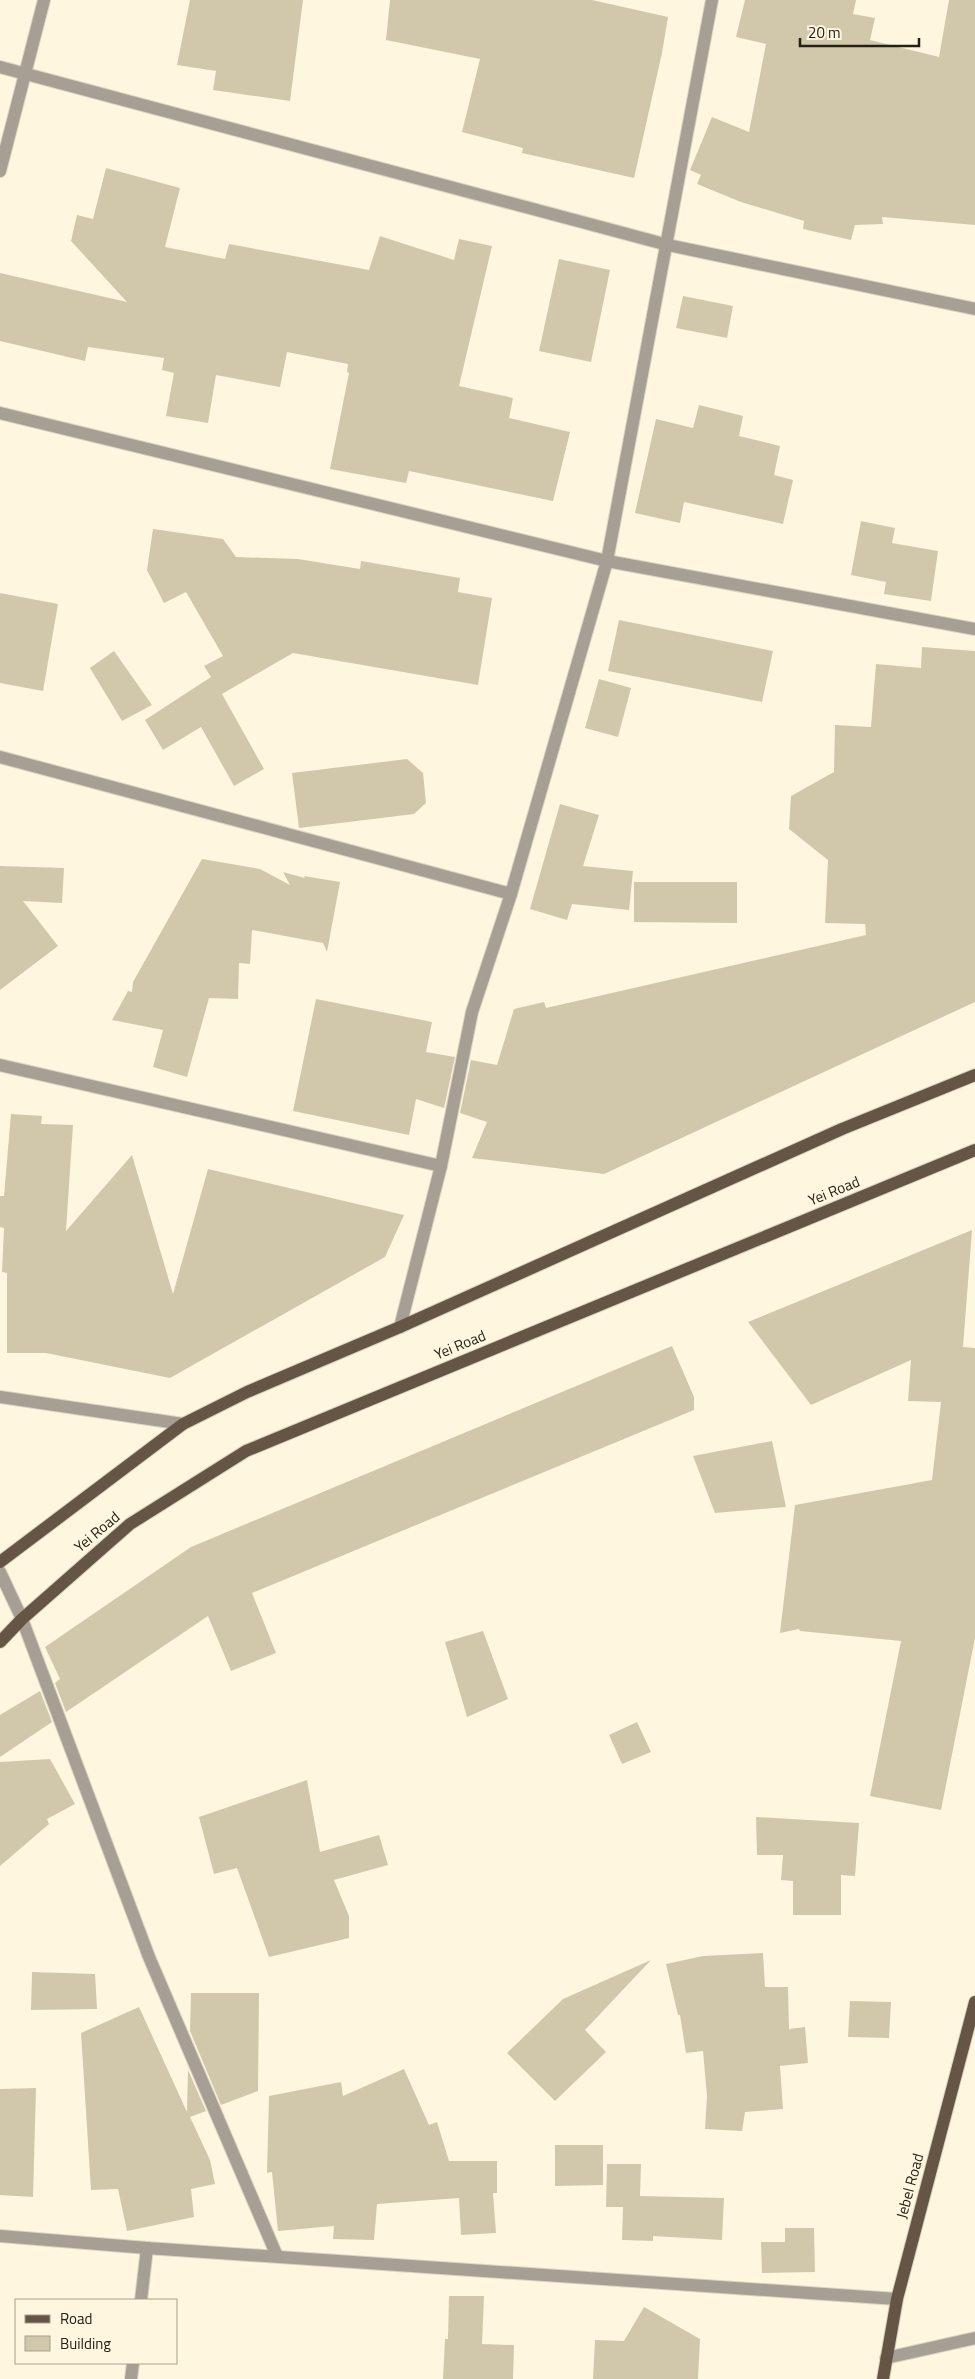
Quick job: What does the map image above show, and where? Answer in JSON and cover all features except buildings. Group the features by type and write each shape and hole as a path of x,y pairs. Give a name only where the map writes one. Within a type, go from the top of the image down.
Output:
{"main road":[{"path":"0,1562 183,1424 247,1392 400,1328 842,1129 975,1075"},
{"name":"Yei Road","path":"0,1642 22,1619 130,1524 246,1451 975,1150"},
{"name":"Jebel Road","path":"883,2379 897,2299 971,2035 975,2002"}],"street":[{"path":"0,171 44,0"},
{"path":"400,1328 441,1166 472,1012 511,894 607,561 668,245 712,0"},
{"path":"0,68 26,73 668,245 975,310"},
{"path":"0,414 607,561 975,629"},
{"path":"0,757 511,894"},
{"path":"0,1065 441,1166"},
{"path":"0,1397 183,1424"},
{"path":"0,1572 22,1619 148,1956 278,2256"},
{"path":"0,2236 147,2248 897,2299"},
{"path":"141,2299 147,2248"},
{"path":"886,2358 975,2338"},
{"path":"131,2379 133,2364"}]}
